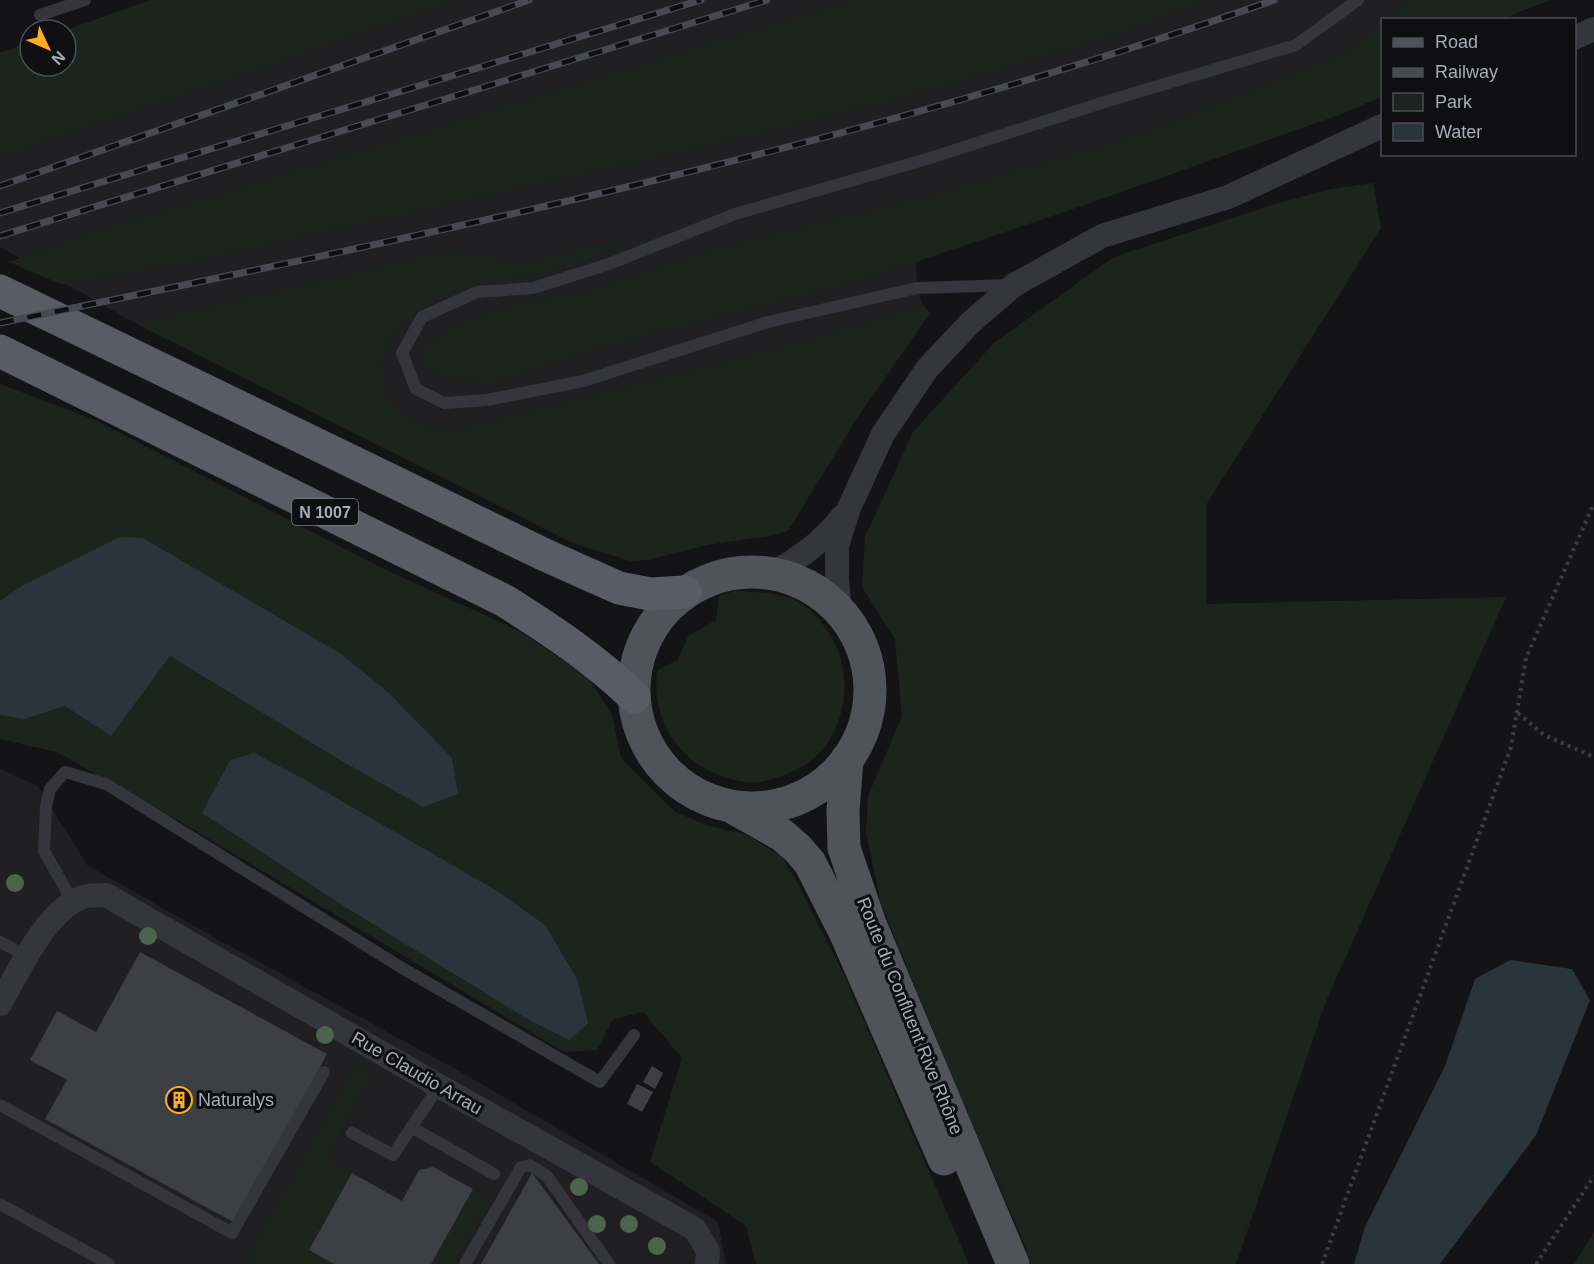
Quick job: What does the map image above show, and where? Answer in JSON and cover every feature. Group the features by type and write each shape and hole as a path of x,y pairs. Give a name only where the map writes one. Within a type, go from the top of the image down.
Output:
{"highway":[{"path":"0,291 534,550 619,588 650,594 686,592"},
{"name":"N 1007","path":"0,351 505,602 552,630 584,653 634,697"}],"main road":[{"path":"742,572 773,573 798,581 820,594 840,611 852,627 862,646 868,666 870,691 865,723 860,738 848,759 825,783 797,800 765,808 733,807 707,800 684,788 664,770 648,748 638,724 634,697 636,667 646,638 663,612 686,592 713,579 742,572"},
{"name":"Route du Confluent Rive Rhône","path":"848,759 843,811 844,848 870,924 1013,1264"},
{"name":"Route du Confluent Rive Rhône","path":"733,807 782,835 798,849 819,879 845,932 989,1264"}],"street":[{"path":"1576,38 1594,29"},
{"path":"840,611 837,546 849,508 883,434 927,369 970,323 1014,285 1102,236 1228,197 1381,127"},
{"path":"773,573 801,558 828,534 849,508"},
{"name":"Rue Claudio Arrau","path":"73,902 87,896 106,895 439,1086 695,1229 708,1251 707,1264"},
{"path":"0,1004 37,938 73,902"}],"lane":[{"path":"40,15 85,0"},
{"path":"1014,285 917,288 768,322 583,381 487,400 444,403 416,389 402,353 422,317 477,292 533,288 609,264 735,214 927,159 1111,100 1296,45 1358,0"},
{"path":"73,902 44,851 46,806 50,789 65,772 106,784 402,969 600,1082 634,1035"},
{"path":"0,942 27,956"},
{"path":"0,1105 232,1233 324,1072"},
{"path":"352,1133 393,1155 439,1086"},
{"path":"411,1127 494,1174"},
{"path":"465,1264 521,1167 530,1165 547,1176 609,1264"},
{"path":"0,1204 109,1264"}],"path":[{"path":"1322,1264 1511,747 1526,658 1594,503"},
{"path":"1517,712 1544,735 1594,757"},
{"path":"1536,1264 1594,1176"}],"shaded area":[{"path":"151,0 1550,0 1508,18 1381,18 1381,96 1344,113 916,262 917,288 923,305 930,313 915,333 573,543 137,324 0,247 0,53 18,46 18,78 78,78 78,26"},
{"path":"0,769 38,786 87,865 466,1075 718,1222 726,1264 0,1264"}],"green space":[{"path":"151,0 458,0 0,157 0,53 18,46 18,78 78,78 78,26"},
{"path":"854,0 1212,0 1077,47 897,99 699,148 200,260 61,284 8,262 99,231"},
{"path":"1414,0 1550,0 1508,18 1392,18"},
{"path":"1381,27 1381,96 1344,113 1070,210 864,279 610,345 494,383 451,380 426,369 421,353 436,338 459,323 516,304 576,295 708,251 937,194 1140,135 1345,53"},
{"path":"1373,183 1381,228 1206,505 1206,604 1506,597 1326,1001 1236,1264 1031,1264 881,904 866,832 868,796 902,716 895,639 862,587 865,537 913,432 994,343 1114,257 1278,203 1331,189"},
{"path":"626,243 553,270 454,290 419,309 389,339 384,350 383,381 389,401 403,415 417,423 433,428 457,430 812,340 923,305 930,313 856,420 788,531 770,536 707,545 647,560 630,561 573,543 137,324 446,252 491,257 522,264 603,244"},
{"path":"0,384 95,420 382,568 519,631 588,677 612,715 621,758 675,812 706,825 745,834 781,856 795,878 844,975 969,1264 756,1264 746,1226 650,1162 682,1058 643,1012 613,1019 597,1050 564,1052 179,821 57,752 0,739"},
{"path":"734,591 779,595 804,605 829,633 842,663 844,696 836,728 828,742 811,761 803,766 764,781 746,782 733,779 695,762 669,733 659,709 657,670 678,660 688,636 716,620 719,596"},
{"path":"356,1065 372,1073 327,1159 352,1173 309,1250 334,1264 259,1264 248,1257"},
{"path":"473,1189 490,1198 454,1264 431,1264"},
{"path":"1594,1232 1594,1264 1574,1264"}],"water":[{"path":"120,537 143,538 341,654 389,693 452,758 458,794 423,807 340,760 170,656 111,736 65,706 24,719 0,715 0,601 22,586"},
{"path":"254,753 300,777 497,891 545,925 577,979 588,1023 569,1040 529,1020 347,908 202,813 230,760"},
{"path":"1510,960 1572,969 1590,1000 1536,1135 1440,1264 1354,1264 1365,1227 1445,1066 1475,979"}],"building":[{"name":"Naturalys","path":"140,952 327,1054 235,1223 45,1119 67,1080 30,1060 57,1011 96,1032"},
{"path":"652,1066 663,1073 655,1089 643,1082"},
{"path":"637,1084 653,1092 642,1112 627,1104"},
{"path":"433,1167 473,1189 431,1264 334,1264 309,1250 352,1173 402,1201 419,1170"},
{"path":"532,1173 599,1264 481,1264"}],"railway":[{"path":"0,186 529,0"},
{"path":"0,213 701,0"},
{"path":"0,236 767,0"},
{"path":"0,323 482,221 802,143 961,100 1118,52 1274,0"}],"place":[{"name":"Naturalys","path":"179,1100"}]}
